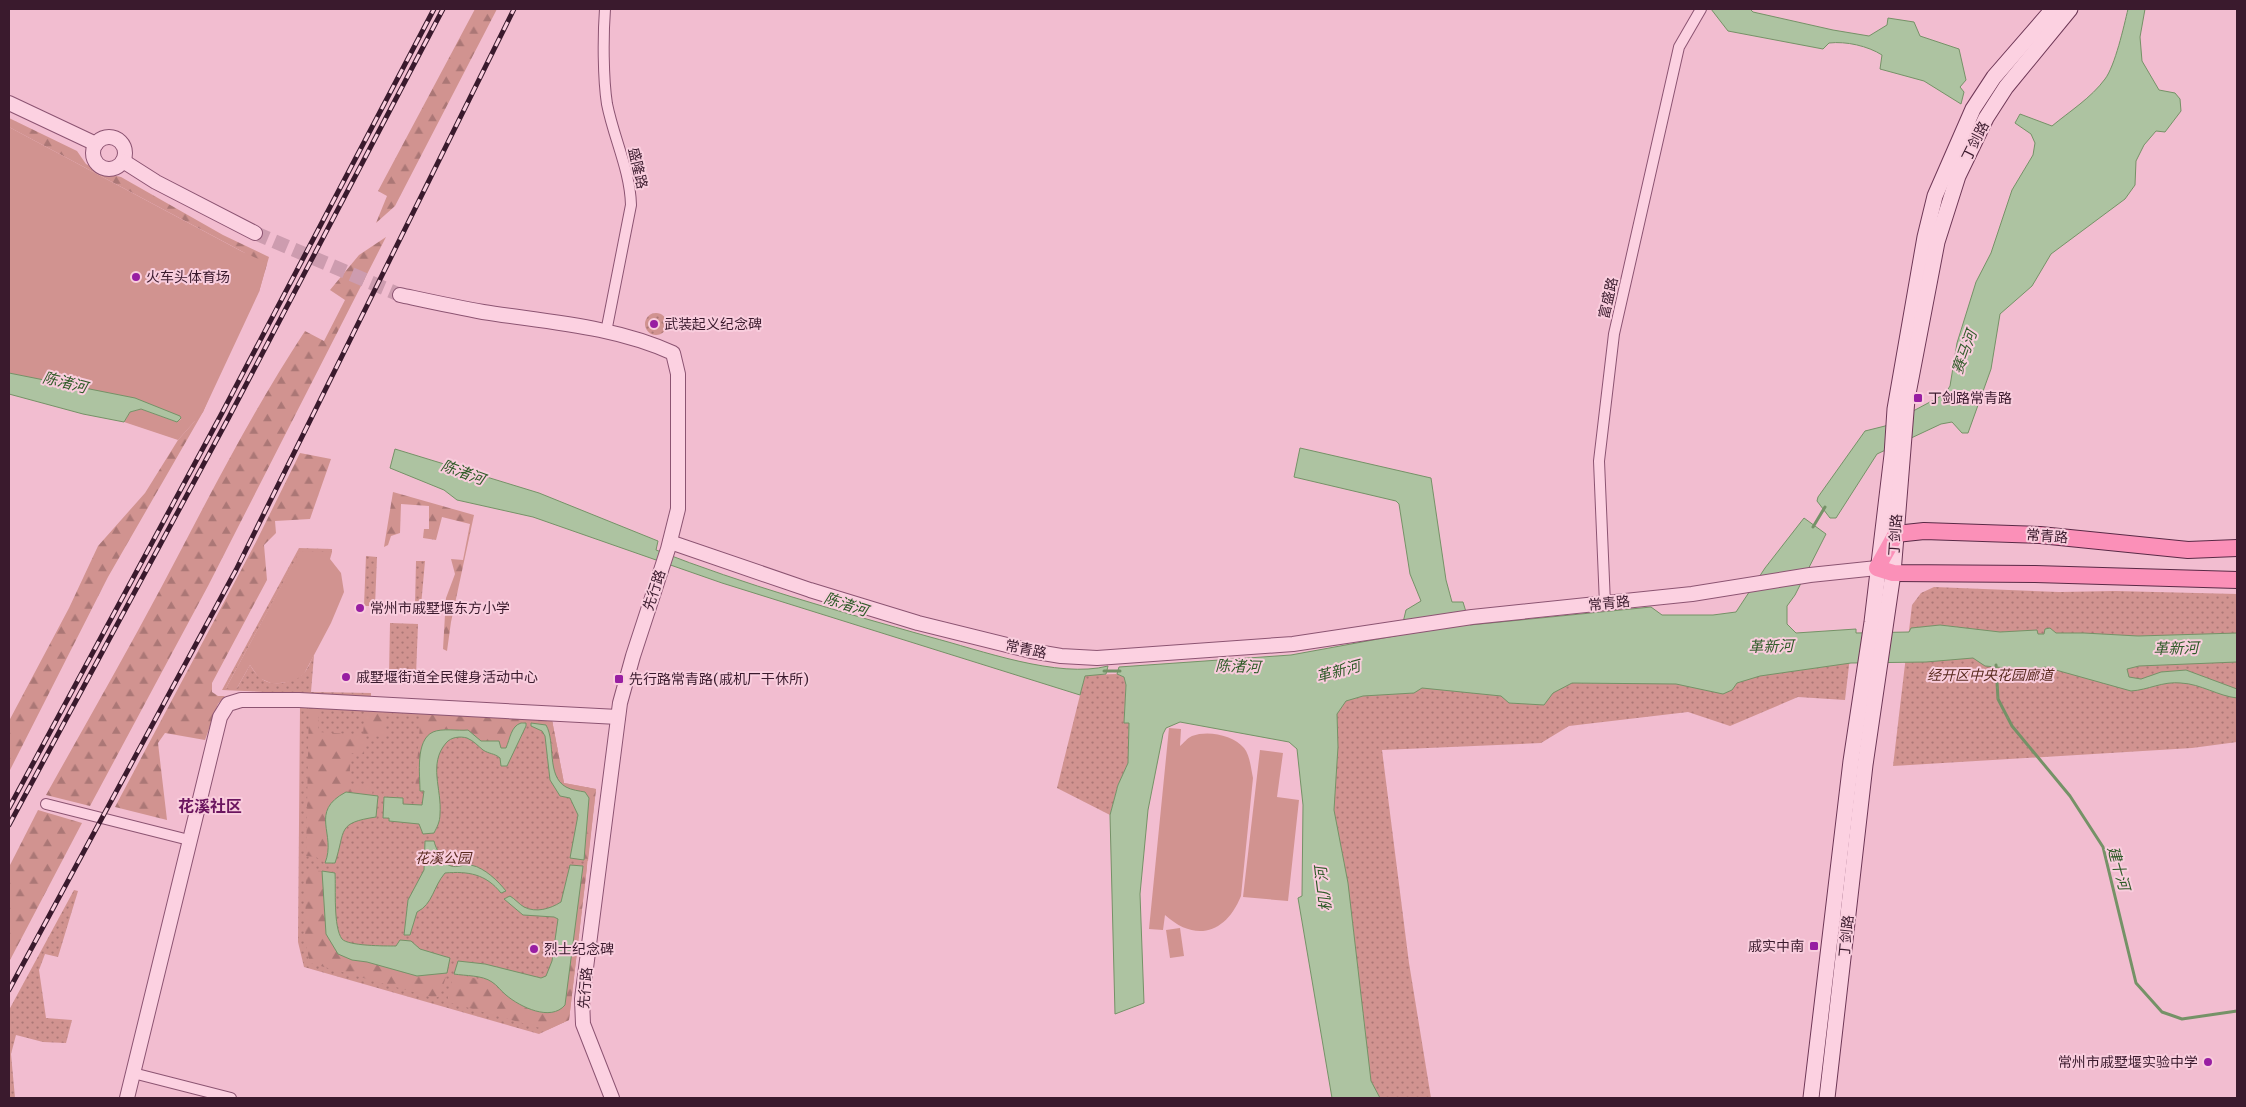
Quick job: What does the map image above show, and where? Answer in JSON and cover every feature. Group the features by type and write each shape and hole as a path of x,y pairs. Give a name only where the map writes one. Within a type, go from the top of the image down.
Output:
{"main road":[{"name":"丁剑路","path":"1896,534 1897,453 1895,409 1925,237 1935,196 1973,109 1994,77 2053,9"},
{"name":"丁剑路","path":"1811,1098 1851,761 1872,668 1885,571 1897,453 1937,242 1958,176 1986,118 2006,87 2070,9"},
{"name":"常青路","path":"1896,534 1924,531 2011,534 2188,550 2237,548"},
{"path":"1896,534 1885,571 2237,580"},
{"name":"丁剑路","path":"1827,1098 1865,765 1872,668"}],"street":[{"name":"盛隆路","path":"605,9 603,30 607,104 631,186 631,205 606,332"},
{"name":"富盛路","path":"1605,604 1599,461 1614,334 1679,47 1701,9"},
{"path":"9,103 96,144"},
{"path":"103,138 118,139 124,147 123,161 114,168 103,167 95,160 94,149 96,144 103,138"},
{"path":"123,161 156,182 255,233"},
{"name":"先行路","path":"400,295 606,332 652,344 673,353 678,374 678,509 669,546 633,656 618,717 582,998 582,1024 612,1098"},
{"name":"常青路","path":"669,546 918,623 1031,651 1061,656 1098,658 1292,644 1472,617 1692,594 1810,575 1885,571"},
{"path":"127,1098 220,717 228,704 241,700 299,700 618,717"},
{"path":"46,804 189,840"},
{"path":"133,1073 231,1098"}],"green space":[{"path":"475,9 497,9 395,206 376,223 387,196 378,191"},
{"path":"9,118 77,151 86,164 107,174 121,177 223,235 269,257 259,292 245,253 9,127"},
{"name":"火车头体育场","path":"9,127 241,251 267,263 259,292 203,412 178,440 124,422 130,412 141,409 177,422 181,419 9,373"},
{"path":"386,237 208,586 90,806 46,795 134,638 266,393 305,331 324,341 345,300 330,290 359,255"},
{"path":"656,313 664,316 667,324 664,332 656,335 648,332 645,324 648,316"},
{"path":"211,393 203,412 108,577 9,772 9,721 69,608 98,546 145,493 178,440 194,422"},
{"path":"300,453 331,459 310,519 275,521 276,533 264,545 267,580 212,683 212,692 218,696 225,696 218,704 205,740 165,733 158,743 167,820 115,807 256,542"},
{"path":"393,492 474,515 451,622 447,651 443,649 446,598 455,574 451,559 463,560 470,524 442,517 436,540 423,538 424,529 429,529 429,506 401,504 400,533 391,536 388,545 384,547"},
{"path":"299,548 332,549 332,552 300,552 226,688 237,688 250,665 263,680 274,683 287,682 303,674 314,655 311,692 371,693 371,697 222,690"},
{"path":"300,551 332,552 330,559 341,573 344,592 331,623 304,674 294,681 273,684 259,678 250,665 237,688 226,688"},
{"path":"366,556 377,557 375,606 364,606"},
{"path":"416,561 425,561 421,606 415,606"},
{"name":"经开区中央花园廊道","path":"1934,587 2059,592 2115,591 2237,594 2237,742 2192,748 1893,766 1912,605 1921,593"},
{"path":"390,623 418,624 416,675 389,675"},
{"path":"1851,648 1845,700 1798,697 1730,726 1688,712 1569,726 1541,743 1382,750 1409,963 1431,1098 1362,1098 1334,892 1331,676"},
{"path":"1117,674 1124,677 1126,685 1124,722 1129,723 1128,763 1118,785 1110,815 1057,788 1085,675"},
{"name":"花溪公园","path":"300,706 552,720 564,783 596,789 569,1020 539,1034 304,967 298,942"},
{"path":"309,706 353,708 353,710 319,709 318,732 363,735 365,708 386,709 384,737 366,735 364,754 351,753 349,784 373,786 372,796 350,793 341,794 329,805 329,848 325,863 316,857 306,856"},
{"path":"421,712 526,719 526,723 521,723 512,730 506,748 501,748 499,741 481,741 468,730 433,732 423,742 421,750 419,767 420,791 415,790"},
{"path":"532,719 552,720 564,783 596,789 588,861 584,860 589,798 585,792 565,787 556,775 553,765 553,745 546,725 531,723"},
{"path":"1169,728 1181,729 1180,746 1190,737 1198,734 1213,734 1227,737 1244,748 1251,766 1253,778 1241,896 1235,909 1227,919 1219,926 1209,930 1188,929 1165,915 1163,930 1149,929"},
{"path":"1260,750 1283,753 1277,797 1299,800 1288,901 1243,897"},
{"path":"38,810 82,823 9,962 9,867"},
{"path":"583,866 587,867 569,1020 547,1030 448,1002 454,974 492,982 506,996 561,1010 565,1005"},
{"path":"306,870 322,871 326,934 352,960 367,962 416,976 447,973 440,996 435,998 310,963 305,941"},
{"path":"74,890 78,891 58,957 45,954 39,970 46,1018 72,1020 66,1043 43,1042 16,1035 11,1054 15,1098 9,1098 9,1010"},
{"path":"1180,928 1184,956 1170,958 1166,930"}],"water":[{"path":"1711,9 1750,9 1753,12 1869,36 1887,25 1888,18 1914,22 1920,36 1959,49 1966,80 1960,87 1964,92 1961,104 1924,81 1880,69 1882,55 1870,49 1850,44 1829,43 1823,49 1728,31"},
{"path":"2128,9 2145,9 2140,37 2142,61 2159,90 2175,93 2180,99 2181,111 2165,132 2156,131 2144,145 2136,161 2135,185 2125,199 2051,254 2032,286 2000,314 1991,369 1968,433 1962,433 1952,422 1941,424 1877,454 1836,518 1830,518 1817,501 1818,497 1865,431 1885,426 1945,394 1950,386 1957,343 1976,282 1991,253 2012,190 2033,155 2035,143 2031,134 2015,123 2020,114 2052,126 2093,92 2109,73 2119,46"},
{"path":"9,373 135,398 181,418 177,422 141,409 130,412 124,422 83,414 9,394"},
{"path":"1300,448 1431,478 1446,580 1452,602 1463,602 1470,625 1651,607 1662,615 1713,615 1736,612 1765,568 1804,518 1826,534 1795,595 1787,606 1787,624 1796,633 1856,629 1856,633 1909,632 1911,628 1940,625 2000,632 2037,630 2038,634 2044,634 2045,629 2050,628 2056,633 2138,636 2237,633 2237,662 2139,666 2127,669 2129,677 2141,679 2161,672 2186,670 2237,689 2237,698 2196,685 2181,683 2168,683 2131,691 2045,667 2029,670 1985,666 1973,658 1926,662 1851,663 1760,676 1737,683 1732,690 1723,694 1676,684 1572,683 1553,693 1544,705 1509,703 1501,696 1422,688 1414,693 1363,696 1346,701 1337,714 1338,747 1334,810 1348,883 1371,1081 1380,1098 1332,1098 1298,898 1302,896 1303,805 1297,749 1289,742 1180,722 1166,728 1163,734 1148,810 1140,894 1144,1003 1115,1014 1110,815 1118,785 1128,763 1129,723 1124,723 1126,685 1124,677 1117,674 1119,667 1291,655 1400,635 1406,610 1421,601 1410,574 1399,504 1396,501 1294,477"},
{"path":"395,449 539,493 658,541 656,550 792,597 1019,661 1066,669 1088,669 1108,666 1106,674 1085,676 1080,695 722,583 533,517 457,500 444,490 390,468"},
{"path":"521,723 526,723 526,726 507,766 501,766 500,758 483,750 467,738 450,739 446,743 438,759 437,777 440,817 434,833 423,834 419,824 389,821 389,818 383,818 384,797 403,798 403,804 422,805 424,791 420,791 419,767 423,742 427,736 437,731 468,730 481,741 499,741 501,748 506,748 513,730"},
{"path":"531,723 546,725 551,740 554,767 560,782 568,788 585,792 589,798 584,860 570,858 578,815 570,798 560,796 550,780 545,736 542,731 531,726"},
{"path":"346,792 378,796 376,817 363,819 348,825 342,836 335,863 325,863 328,852 326,816 328,807"},
{"path":"425,841 434,841 440,855 448,865 471,865 481,869 491,875 506,891 501,893 489,882 476,875 469,873 445,873 430,900 417,912 410,935 404,935 408,900 424,870"},
{"path":"570,865 583,866 565,1005 559,1010 552,1012 536,1011 512,1000 494,983 488,980 454,974 458,961 485,964 541,978 546,976 552,961 558,919 554,917 523,915 504,899 510,896 524,907 533,910 548,908 561,902"},
{"path":"322,871 335,873 336,917 342,939 351,943 384,946 396,946 400,940 411,941 420,949 450,958 447,973 417,976 367,962 352,960 338,954 326,934"}],"waterway":[{"name":"赛马河","path":"1813,527 1825,507"},
{"name":"建十河","path":"1996,665 1998,699 2012,726 2070,796 2103,847 2136,983 2162,1012 2182,1019 2237,1011"},
{"name":"陈渚河","path":"1104,671 1120,671"}],"tunnel":[{"path":"255,233 400,295"}],"railway":[{"path":"9,808 222,413 434,9"},
{"path":"9,825 229,417 443,9"},
{"path":"9,990 236,570 514,9"}],"place":[{"name":"火车头体育场","path":"136,277"},
{"name":"武装起义纪念碑","path":"654,324"},
{"name":"丁剑路常青路","path":"1918,398"},
{"name":"常州市戚墅堰东方小学","path":"360,608"},
{"name":"戚墅堰街道全民健身活动中心","path":"346,677"},
{"name":"先行路常青路(戚机厂干休所)","path":"619,679"},
{"name":"戚实中南","path":"1814,946"},
{"name":"烈士纪念碑","path":"534,949"},
{"name":"常州市戚墅堰实验中学","path":"2208,1062"}],"district":[{"name":"花溪社区","path":"210,806"}],"water label":[{"name":"革新河","path":"1771,646"},
{"name":"革新河","path":"2176,648"},
{"name":"革新河","path":"1338,671"},
{"name":"机厂河","path":"1323,889"}]}
